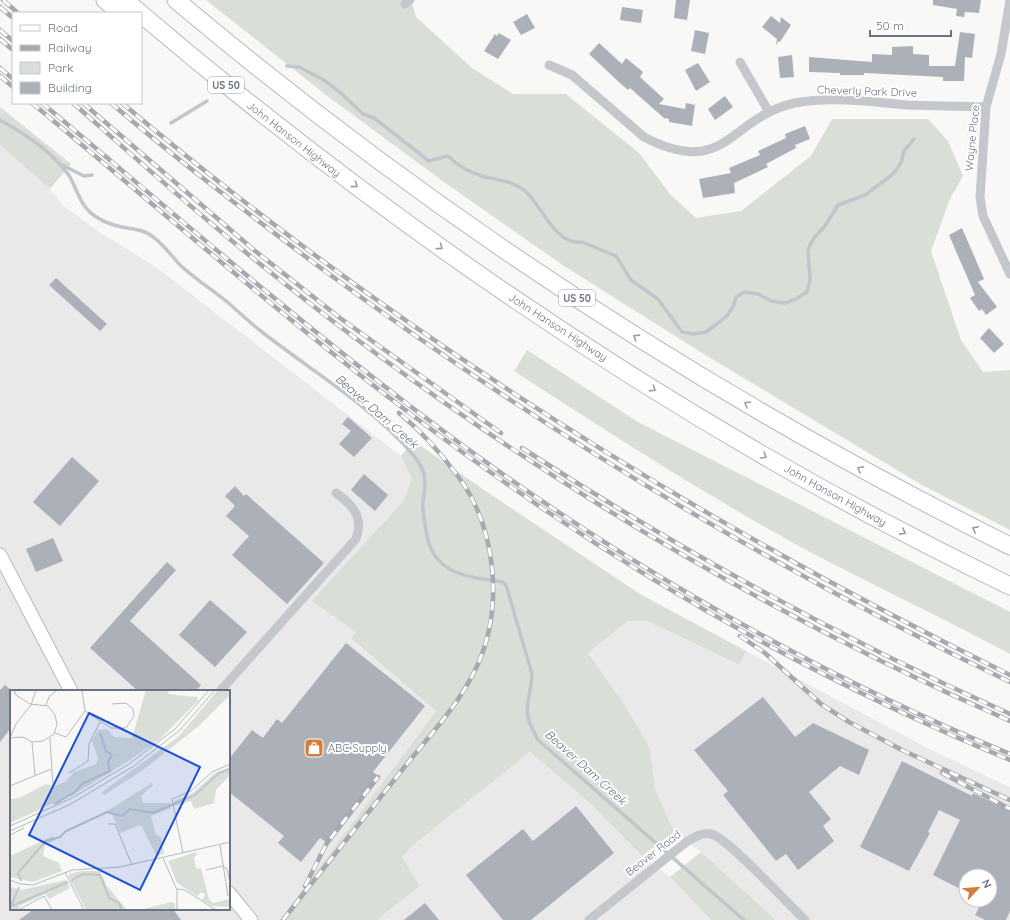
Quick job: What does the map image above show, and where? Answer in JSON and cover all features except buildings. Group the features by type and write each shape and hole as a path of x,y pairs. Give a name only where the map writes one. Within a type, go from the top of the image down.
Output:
{"highway":[{"path":"105,0 121,12"},
{"name":"John Hanson Highway","path":"125,0 138,12"},
{"name":"US 50","path":"176,0 298,99 387,166 509,252 607,318 698,375 831,453 1010,546"},
{"name":"John Hanson Highway","path":"142,16 313,154 471,270 657,391 848,503 940,552 1010,586"},
{"path":"142,29 246,113 313,154"}],"street":[{"name":"Wayne Place","path":"1010,0 1001,54 986,107 980,197 983,216 1010,274"},
{"path":"740,62 769,112"},
{"name":"Cheverly Park Drive","path":"549,65 572,75 644,137 674,150 699,152 710,150 724,144 769,112 794,104 818,101 986,107"},
{"path":"221,690 356,539 360,525 357,513 349,502 336,493"},
{"path":"0,556 70,690"},
{"name":"Beaver Road","path":"589,920 659,863 685,843 700,834 709,834 718,837 728,845 805,920"},
{"path":"230,894 251,920"}],"shaded area":[{"path":"0,145 50,189 64,206 96,230 156,267 401,456 412,479 404,500 313,601 356,632 351,640 436,711 280,920 0,920"},
{"path":"628,621 647,621 738,665 746,651 929,749 1010,787 1010,920 776,920 701,852 674,832 655,789 650,748 588,653"},
{"path":"530,752 590,803 642,856 670,877 711,920 377,920 420,886 402,857 413,845"}],"green space":[{"path":"206,0 411,0 416,17 472,68 513,94 566,94 639,153 670,194 696,218 741,211 811,156 832,119 928,119 948,141 963,176 950,199 931,251 961,340 983,372 1010,370 1010,530 922,485 702,353 564,266 448,185 326,95"},
{"path":"0,107 71,164 50,189 0,145"},
{"path":"527,350 638,422 1010,612 1010,654 808,551 733,509 623,441 514,371"},
{"path":"414,441 487,492 640,594 746,651 739,665 647,621 628,621 588,653 625,706 650,748 655,789 674,832 642,856 590,803 530,752 413,845 402,857 420,886 377,920 280,920 436,711 351,639 356,632 312,601 404,500 412,479 401,456"},
{"path":"701,852 776,920 711,920 670,877"}],"waterway":[{"path":"287,66 299,67 324,80 342,94 363,114 374,118 429,161 448,156 459,166 472,173 510,183 521,188 531,197 549,223 564,238 582,242 616,256 631,280 658,299 682,332 693,334 706,332 726,317 733,307 736,297 744,292 758,294 771,301 785,303 796,299 807,292 810,280 808,250 813,239 825,226 838,205 865,195 893,174 901,163 904,151 914,139"},
{"path":"171,123 207,101"},
{"name":"Beaver Dam Creek","path":"0,120 28,137 54,158 68,174 81,201 92,214 110,224 141,231 152,236 185,270 226,301 280,346 376,418 409,450 419,463 424,474 425,486 423,505 426,531 430,546 436,557 443,565 453,571 476,578 502,582 506,585 532,674 527,710 529,722 538,740 744,920"},
{"path":"60,164 84,176 92,175"}],"railway":[{"path":"3,0 17,12"},
{"path":"0,7 12,17"},
{"path":"0,30 12,40"},
{"path":"0,39 12,49"},
{"path":"0,68 12,78"},
{"path":"0,76 12,86"},
{"path":"33,104 312,337 427,426 547,512 610,553 740,630 873,699 1010,760"},
{"path":"43,104 224,257 363,370 479,457 550,507 699,600 775,642 931,720 1010,754"},
{"path":"74,104 160,180 249,255 337,324 427,390 519,453 614,514 710,570 808,624 908,674 1010,721"},
{"path":"84,104 254,250 340,318 501,433"},
{"path":"112,104 186,165 314,263 480,380 565,435 652,489 829,590 1010,682"},
{"path":"123,104 225,187 330,267 438,343 549,416 661,486 776,552 892,615 1010,675"},
{"path":"283,920 455,704 478,664 486,641 491,617 493,592 492,566 488,542 480,518 470,495 451,466 423,434 399,413"},
{"path":"522,448 700,557 884,655 1010,714"},
{"path":"740,636 765,653 821,704 849,722 902,750 1010,800"},
{"path":"942,773 1010,809"},
{"path":"305,886 327,843 378,777"}],"place":[{"name":"ABC Supply","path":"314,748"}]}
